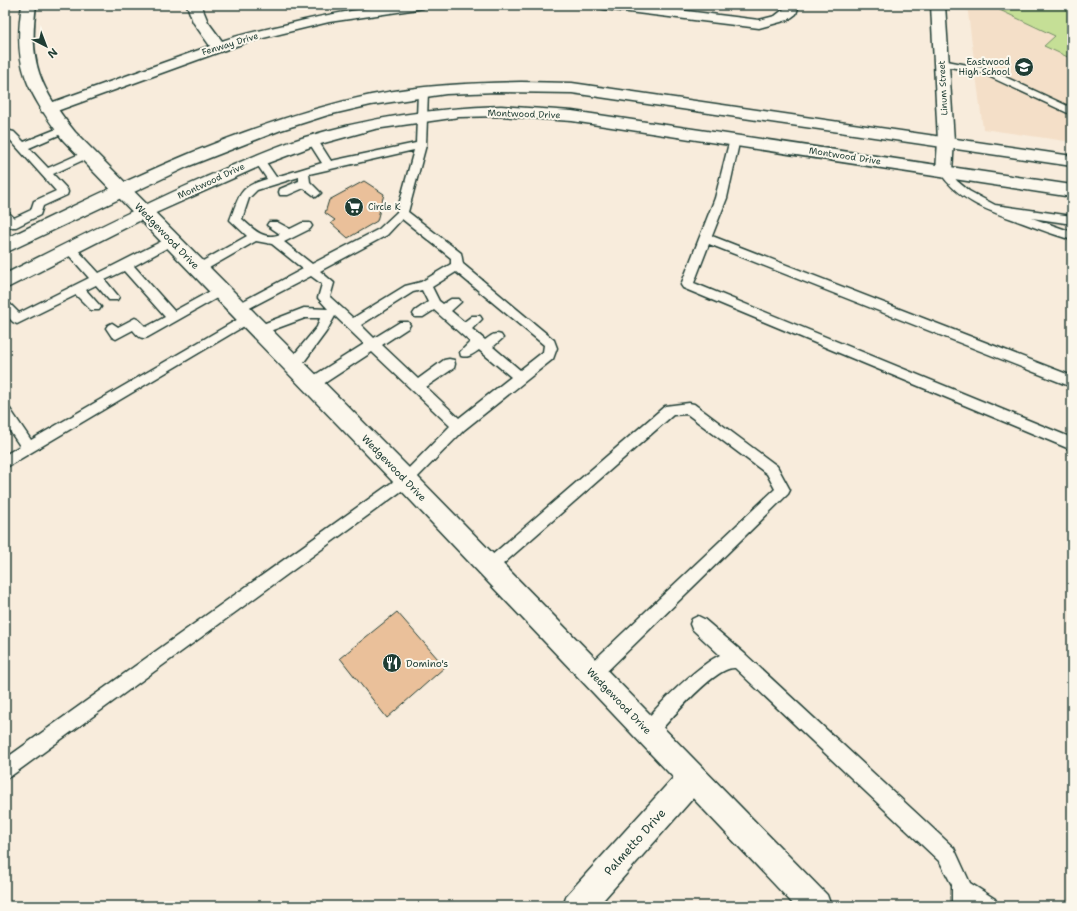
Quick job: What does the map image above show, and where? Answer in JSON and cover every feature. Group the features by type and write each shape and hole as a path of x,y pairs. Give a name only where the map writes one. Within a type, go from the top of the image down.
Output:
{"street":[{"name":"Wedgewood Drive","path":"29,5 24,27 25,54 30,74 48,109 64,129 124,189 143,212 172,240 198,269 406,480 816,906"},
{"path":"194,5 197,17 207,33 218,46"},
{"name":"Fenway Drive","path":"48,109 218,46 297,24 377,10 418,5"},
{"path":"604,5 759,24 772,22 784,17 791,11 792,5"},
{"name":"Linum Street","path":"938,5 946,141 944,170"},
{"path":"5,248 124,189 184,162 263,131 331,110 370,100 423,92 490,86 572,88 1072,160"},
{"name":"Montwood Drive","path":"5,282 143,212 259,160 313,141 374,124 458,112 501,111 544,113 736,139 1072,191"},
{"name":"Palmetto Drive","path":"578,906 692,778"}],"lane":[{"path":"942,63 985,71 1072,112"},
{"path":"5,462 248,320 311,270 382,232 402,213 421,145 423,92"},
{"path":"22,147 64,129"},
{"path":"10,134 63,192 38,204 36,212 8,220 23,239"},
{"path":"736,139 721,198 687,285 1072,444"},
{"path":"313,141 328,165"},
{"path":"284,192 304,178 328,165 421,145"},
{"path":"46,173 88,154"},
{"path":"259,160 274,181"},
{"path":"944,170 952,183 963,194 977,203 1072,236"},
{"path":"304,178 274,181 253,187 244,197 236,220 255,237 275,241 328,283 324,298 332,312 352,325 459,426"},
{"path":"304,178 316,193"},
{"path":"993,208 1072,220"},
{"path":"5,770 406,480 459,426 548,355 551,348 550,343 518,323 475,289 457,266 457,256 402,213"},
{"path":"273,225 288,234"},
{"path":"275,241 306,226"},
{"path":"198,269 255,237"},
{"path":"705,238 1072,382"},
{"path":"5,306 17,319 172,240"},
{"path":"70,249 113,297"},
{"path":"126,264 173,318"},
{"path":"352,325 409,289 425,285 457,266"},
{"path":"425,285 439,307 520,378"},
{"path":"78,289 94,307"},
{"path":"112,328 116,334 133,321 144,334 220,291"},
{"path":"420,314 455,302"},
{"path":"248,320 304,313 332,312"},
{"path":"293,366 322,329 332,312"},
{"path":"464,328 476,319"},
{"path":"312,384 404,325"},
{"path":"466,352 497,338"},
{"path":"417,386 449,364"},
{"path":"489,567 670,410 689,408 772,470 783,490 592,674"},
{"path":"5,413 29,448"},
{"path":"698,624 947,855 958,873 963,898 988,906"},
{"path":"648,732 704,674 728,659 735,658"}],"shaded area":[{"name":"Eastwood High School","path":"967,5 1072,5 1072,142 983,129"}],"green space":[{"path":"989,5 1072,5 1072,59 1044,46 1055,36"}],"building":[{"name":"Circle K","path":"364,181 384,194 377,221 348,238 331,223 335,220 325,213 329,200"},
{"name":"Domino's","path":"397,612 445,667 387,718 340,658"}],"place":[{"name":"Eastwood High School","path":"1024,67"},
{"name":"Circle K","path":"354,207"},
{"name":"Domino's","path":"392,663"}]}
